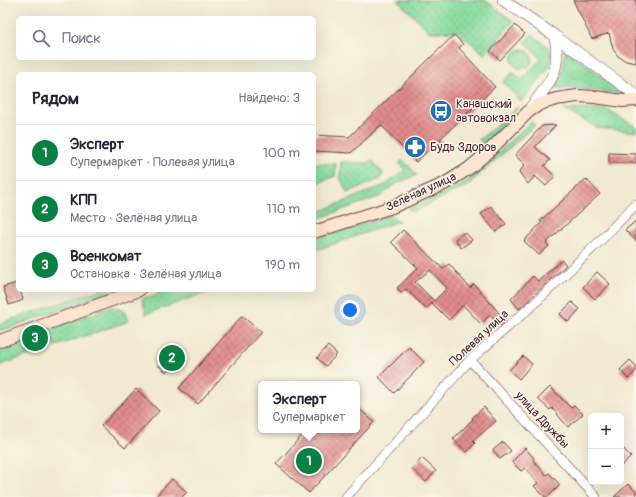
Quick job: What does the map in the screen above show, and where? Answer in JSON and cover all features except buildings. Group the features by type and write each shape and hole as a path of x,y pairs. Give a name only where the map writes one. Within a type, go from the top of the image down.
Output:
{"main road":[{"name":"Зелёная улица","path":"316,231 392,207 444,184 468,169 487,154 529,111 540,104 568,97 595,97 623,101 636,100"},
{"name":"Зелёная улица","path":"623,101 636,110"},
{"path":"0,341 134,292"}],"street":[{"path":"503,0 636,95"},
{"path":"529,111 552,78 555,71 557,61 555,36"},
{"name":"Полевая улица","path":"346,497 470,360 535,303 600,241 636,204"},
{"name":"улица Дружбы","path":"470,360 596,497"}],"green space":[{"path":"397,0 485,0 513,21 492,47 484,54 457,31 430,32"},
{"path":"532,34 548,47 551,54 550,66 521,102 503,82 513,72 521,80 541,59 525,42"},
{"path":"522,49 529,52 532,59 529,66 522,69 515,66 512,59 515,52"},
{"path":"565,49 626,94 573,88 552,88 563,69"},
{"path":"518,107 485,145 479,140"},
{"path":"562,109 607,110 636,127 636,132 598,128"},
{"path":"531,122 535,125 468,185 412,212 408,208 466,182"},
{"path":"372,160 383,173 380,179 347,193 340,177 341,162 368,163"},
{"path":"403,160 417,175 393,185 381,196 316,219 316,213 387,184 405,170 399,163"},
{"path":"316,163 336,164 335,176 316,183"},
{"path":"390,215 399,221 316,250 316,239"},
{"path":"94,292 110,292 0,331 0,323"},
{"path":"162,292 207,292 146,314 142,299"},
{"path":"112,307 124,311 129,321 0,365 0,346 22,338 25,345 51,337 48,329"}],"place":[{"name":"Канашский автовокзал","path":"441,111"},
{"name":"Будь Здоров","path":"415,147"},
{"name":"Военкомат","path":"35,338"},
{"name":"КПП","path":"172,358"},
{"name":"Эксперт","path":"309,461"}]}
